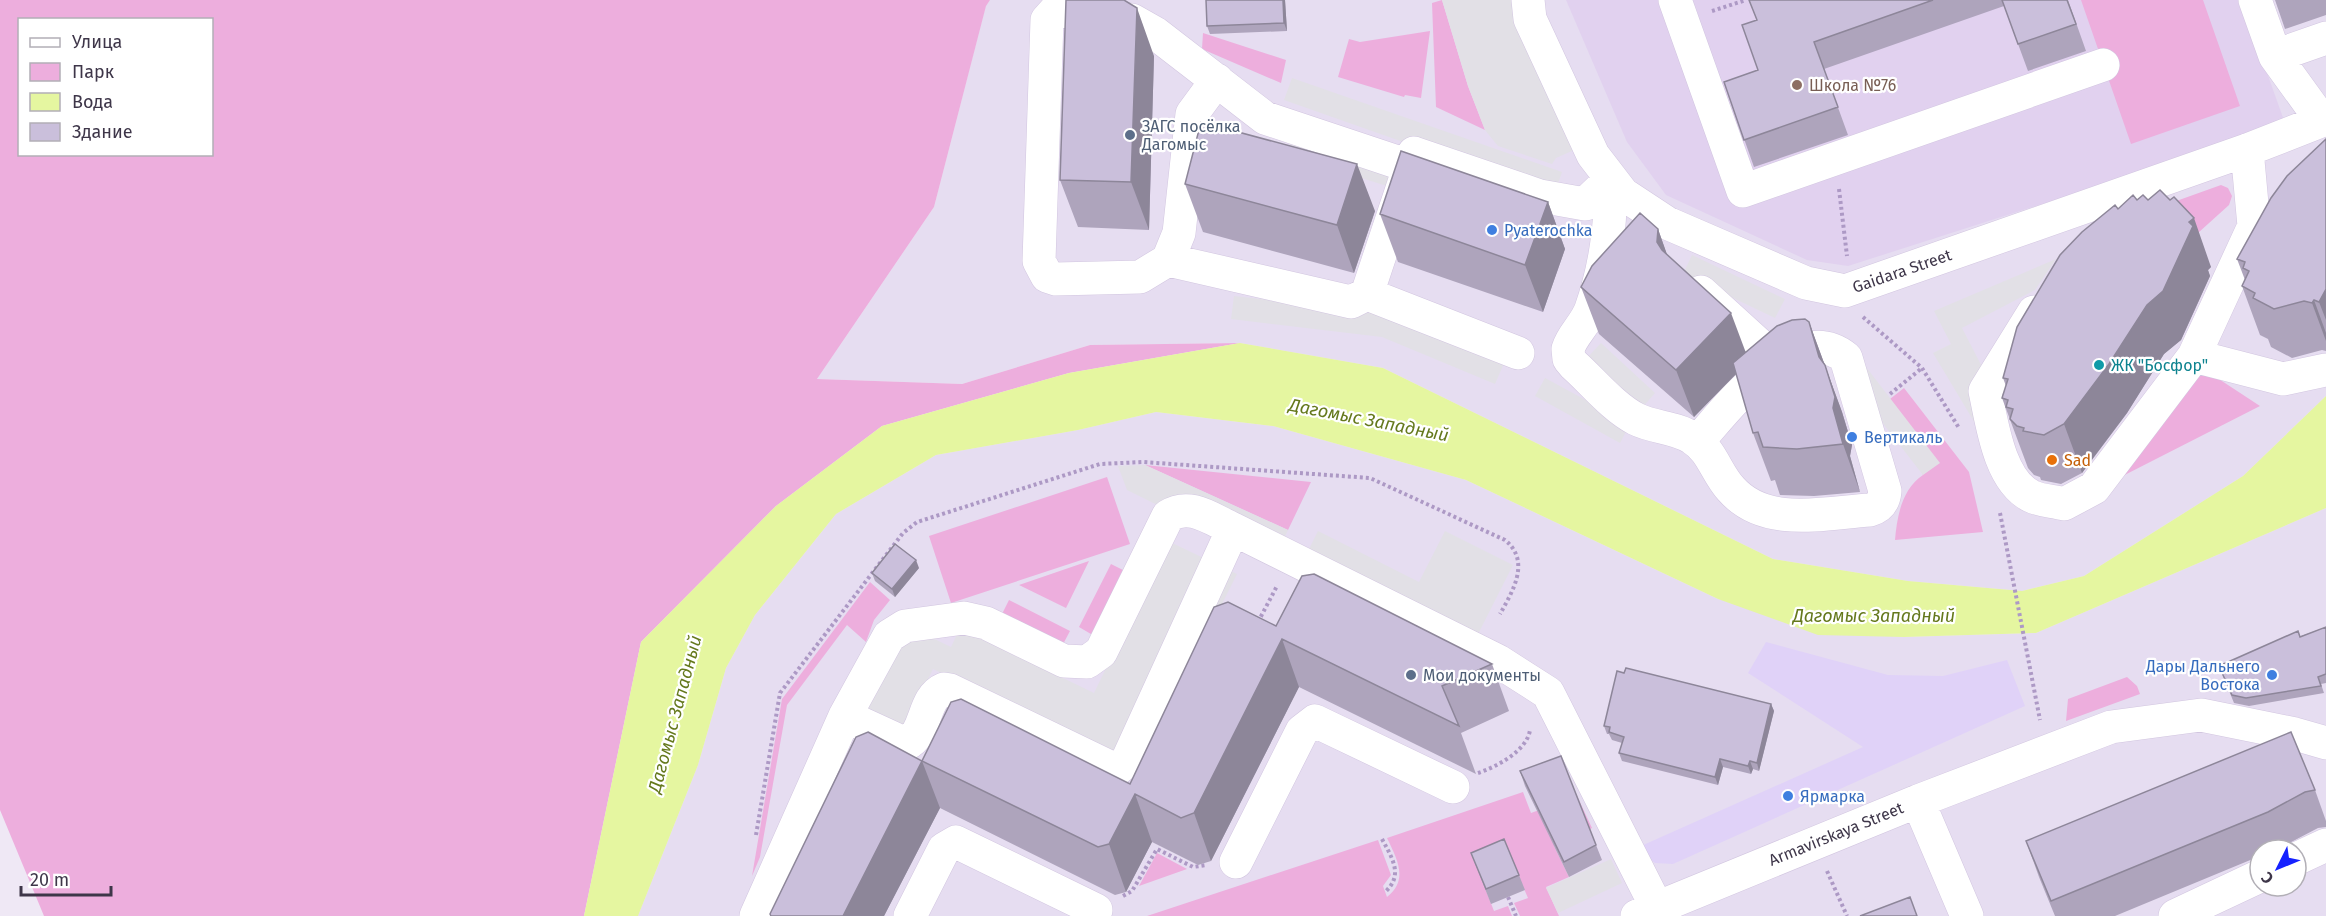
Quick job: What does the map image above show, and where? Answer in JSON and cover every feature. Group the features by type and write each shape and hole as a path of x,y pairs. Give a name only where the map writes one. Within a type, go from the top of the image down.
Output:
{"street":[{"name":"Gaidara Street","path":"1528,0 1530,19 1593,155 1610,180 1636,205 1667,224 1806,284 1845,291 2247,150 2324,120"},
{"path":"1675,0 1743,191 2103,65"},
{"path":"2255,0 2275,56 2324,120"},
{"path":"1217,80 1192,114 1179,233 1168,260 1140,277 1056,279 1047,276 1039,261 1047,20 1056,10 1132,20 1155,33 1217,80 1265,118 1409,166"},
{"path":"2275,56 2326,38"},
{"path":"2053,286 2040,302 1985,391 1996,444 2012,480 2031,496 2064,504 2094,488 2194,356 2254,226 2247,150"},
{"path":"1168,260 1351,302 1367,294 1414,153 1540,196 1585,204 1610,180"},
{"path":"1610,180 1608,230 1594,301 1584,326 1570,343 1569,359 1632,417 1688,435 1698,441 1731,489 1741,499 1767,512 1792,515 1870,510 1881,504 1885,491 1846,357 1833,349 1818,347 1777,361 1757,375 1698,441"},
{"path":"2091,205 2094,237"},
{"path":"1692,284 1777,361"},
{"path":"1367,294 1518,353"},
{"path":"2194,356 2283,379 2326,370"},
{"path":"756,916 845,716 889,636 905,626 964,618 986,623 1064,662 1087,663 1101,652 1168,516 1179,509 1190,509 1233,529 1498,661 1548,693 1647,912"},
{"path":"845,716 906,744 913,738 933,697 944,689 951,690 1116,770 1127,761 1233,529"},
{"path":"1918,801 2111,727 2201,715 2295,734 2326,743"},
{"path":"1222,863 1302,730 1315,721 1464,780"},
{"name":"Armavirskaya Street","path":"1647,912 1918,801 1967,916"},
{"path":"910,916 944,849 956,842 1108,904"},
{"path":"2308,853 2326,845"},
{"path":"2175,916 2248,882"}],"path":[{"path":"1836,159 1848,266 1845,291 1850,306 1922,368 1964,437"},
{"path":"1890,394 1922,368"},
{"path":"754,845 780,693 903,532 917,522 1101,464 1143,462 1370,478 1505,540 1513,546 1519,564 1515,586 1500,614"},
{"path":"1996,504 2000,514 2046,750"},
{"path":"1251,624 1258,622 1275,588 1282,582"},
{"path":"1263,615 1268,624"},
{"path":"1464,780 1500,763 1529,736 1530,726"},
{"path":"1382,839 1396,871 1396,879 1385,892"},
{"path":"1154,843 1157,849 1194,867 1222,863"},
{"path":"1108,904 1132,891 1157,849"},
{"path":"1816,875 1838,866"},
{"path":"1827,870 1847,916"},
{"path":"1508,897 1516,916"}],"shaded area":[{"path":"990,0 2326,0 2326,396 2243,476 2084,576 2022,591 1908,581 1773,559 1383,368 1240,343 1090,345 962,384 817,379 934,207 986,5"},
{"path":"1442,0 1518,0 1581,147 1556,158 1552,164 1498,146 1485,130 1468,86"},
{"path":"1566,0 2241,0 2286,126 1848,266 1807,260 1666,195 1627,142"},
{"path":"1292,78 1562,172 1554,195 1284,100"},
{"path":"1292,137 1398,171 1393,188 1286,154"},
{"path":"1692,255 1785,299 1775,318 1683,274"},
{"path":"2056,259 2035,290 1962,328 2007,415 1979,430 1933,353 1951,344 1934,311"},
{"path":"1234,296 1390,313 1505,361 1495,384 1382,337 1231,319"},
{"path":"1601,343 1655,393 1642,408 1586,359"},
{"path":"1863,363 1940,463 1923,475 1871,408"},
{"path":"1545,378 1630,424 1620,443 1535,396"},
{"path":"1156,412 1273,426 1466,480 1718,599 1904,637 2036,633 2326,508 2326,916 638,916 698,765 726,668 755,615 836,514 936,455 1078,430"},
{"path":"1145,465 1288,530 1273,562 1127,490 1118,466"},
{"path":"1318,531 1419,582 1445,531 1513,565 1474,642 1305,557"},
{"path":"1168,541 1237,574 1220,608 1196,596 1116,758 933,669 903,731 857,709 899,622 951,647 960,628 1094,693"},
{"name":"Ярмарка","path":"1766,642 1888,675 1943,676 2007,660 2025,706 1673,864 1655,863 1647,857 1641,846 1863,747 1748,673"},
{"path":"1611,859 1622,883 1558,913 1546,888"}],"green space":[{"path":"0,0 990,0 986,6 934,207 817,379 962,384 1090,345 1240,343 1069,373 882,426 776,506 641,642 584,916 44,916 0,810"},
{"path":"1442,0 1468,86 1485,130 1436,107 1432,3"},
{"path":"2081,0 2203,0 2240,106 2131,144"},
{"path":"1430,31 1421,98 1405,95 1404,97 1338,77 1349,39 1360,42"},
{"path":"1203,33 1286,60 1281,83 1202,49"},
{"path":"2221,185 2228,188 2232,196 2229,205 2188,242 2140,214"},
{"path":"2199,366 2260,406 2103,486"},
{"path":"1904,388 1969,472 1983,532 1895,540 1899,513 1905,495 1923,475 1890,399"},
{"path":"1145,465 1311,482 1288,530"},
{"path":"1107,477 1130,544 951,603 929,536"},
{"path":"1089,561 1066,608 1019,585"},
{"path":"1111,564 1129,573 1096,637 1079,627"},
{"path":"870,582 890,600 874,620 866,642 847,625 787,705 760,857 752,876 782,699"},
{"path":"1009,600 1070,631 1061,648 1000,618"},
{"path":"2127,677 2137,686 2140,694 2066,721 2068,699"},
{"path":"1523,792 1531,813 1577,796 1592,828 1554,846 1569,877 1546,887 1559,916 1520,916 1514,903 1528,898 1509,854 1477,868 1494,911 1508,906 1512,916 1147,916 1378,840 1391,875 1383,886 1387,897 1398,884 1399,869 1387,838"},
{"path":"1157,853 1187,869 1139,886"}],"water":[{"name":"Дагомыс Западный","path":"1240,343 1383,368 1773,559 1908,581 2022,591 2084,576 2243,476 2326,396 2326,508 2036,633 1904,637 1818,635 1718,599 1466,480 1273,426 1156,412 1078,430 936,455 836,514 755,615 726,668 698,765 638,916 584,916 641,642 776,506 882,426 1069,373"}],"building":[{"path":"1066,0 1124,0 1137,8 1131,182 1060,180"},
{"path":"1206,0 1283,0 1284,23 1207,26"},
{"path":"1749,0 1933,0 1814,42 1838,107 1744,140 1724,82 1758,70 1742,25 1757,20"},
{"path":"2002,0 2067,0 2076,24 2018,44"},
{"path":"1201,122 1357,164 1337,225 1185,184"},
{"path":"2326,139 2326,289 2319,302 2304,301 2274,309 2253,298 2255,293 2242,286 2249,271 2243,268 2245,262 2237,259 2271,198 2287,176"},
{"path":"1401,151 1548,202 1525,265 1380,214"},
{"path":"2160,190 2170,200 2174,197 2194,218 2189,222 2193,226 2163,291 2147,305 2109,364 2064,424 2044,435 2023,431 2024,428 2017,426 2010,419 2013,409 2006,407 2008,400 2002,398 2008,379 2003,378 2017,327 2060,255 2082,232 2115,205 2118,209 2133,195 2137,200 2143,195 2148,200"},
{"path":"1640,213 1658,229 1657,242 1662,250 1731,313 1676,370 1581,287 1592,266"},
{"path":"1805,319 1809,322 1819,357 1825,365 1835,397 1833,408 1843,444 1797,449 1763,447 1758,432 1753,433 1733,363 1777,326 1792,320"},
{"path":"895,544 916,560 892,589 872,573"},
{"path":"1314,574 1492,664 1442,686 1459,726 1282,639 1194,813 1181,818 1135,794 1109,844 1098,847 922,761 951,702 961,699 1130,784 1214,607 1228,602 1276,626 1302,576"},
{"path":"2326,627 2326,674 2318,677 2321,686 2246,698 2232,695 2219,666 2298,631 2300,637"},
{"path":"1626,668 1771,704 1757,763 1750,761 1748,766 1720,759 1715,777 1619,753 1624,737 1609,732 1610,727 1604,726 1617,671 1624,673"},
{"path":"868,732 922,761 843,916 771,916 856,737"},
{"path":"2291,732 2315,790 2305,792 2268,812 2051,901 2026,841"},
{"path":"1561,756 1596,845 1564,862 1520,771"},
{"path":"1504,839 1519,875 1486,889 1471,853"},
{"path":"1910,897 1917,916 1860,916"}],"place":[{"name":"Школа №76","path":"1797,85"},
{"name":"ЗАГС посёлка Дагомыс","path":"1130,135"},
{"name":"Pyaterochka","path":"1492,230"},
{"name":"ЖК \"Босфор\"","path":"2099,365"},
{"name":"Вертикаль","path":"1852,437"},
{"name":"Sad","path":"2052,460"},
{"name":"Мои документы","path":"1411,675"},
{"name":"Дары Дальнего Востока","path":"2272,675"},
{"name":"Ярмарка","path":"1788,796"}]}
